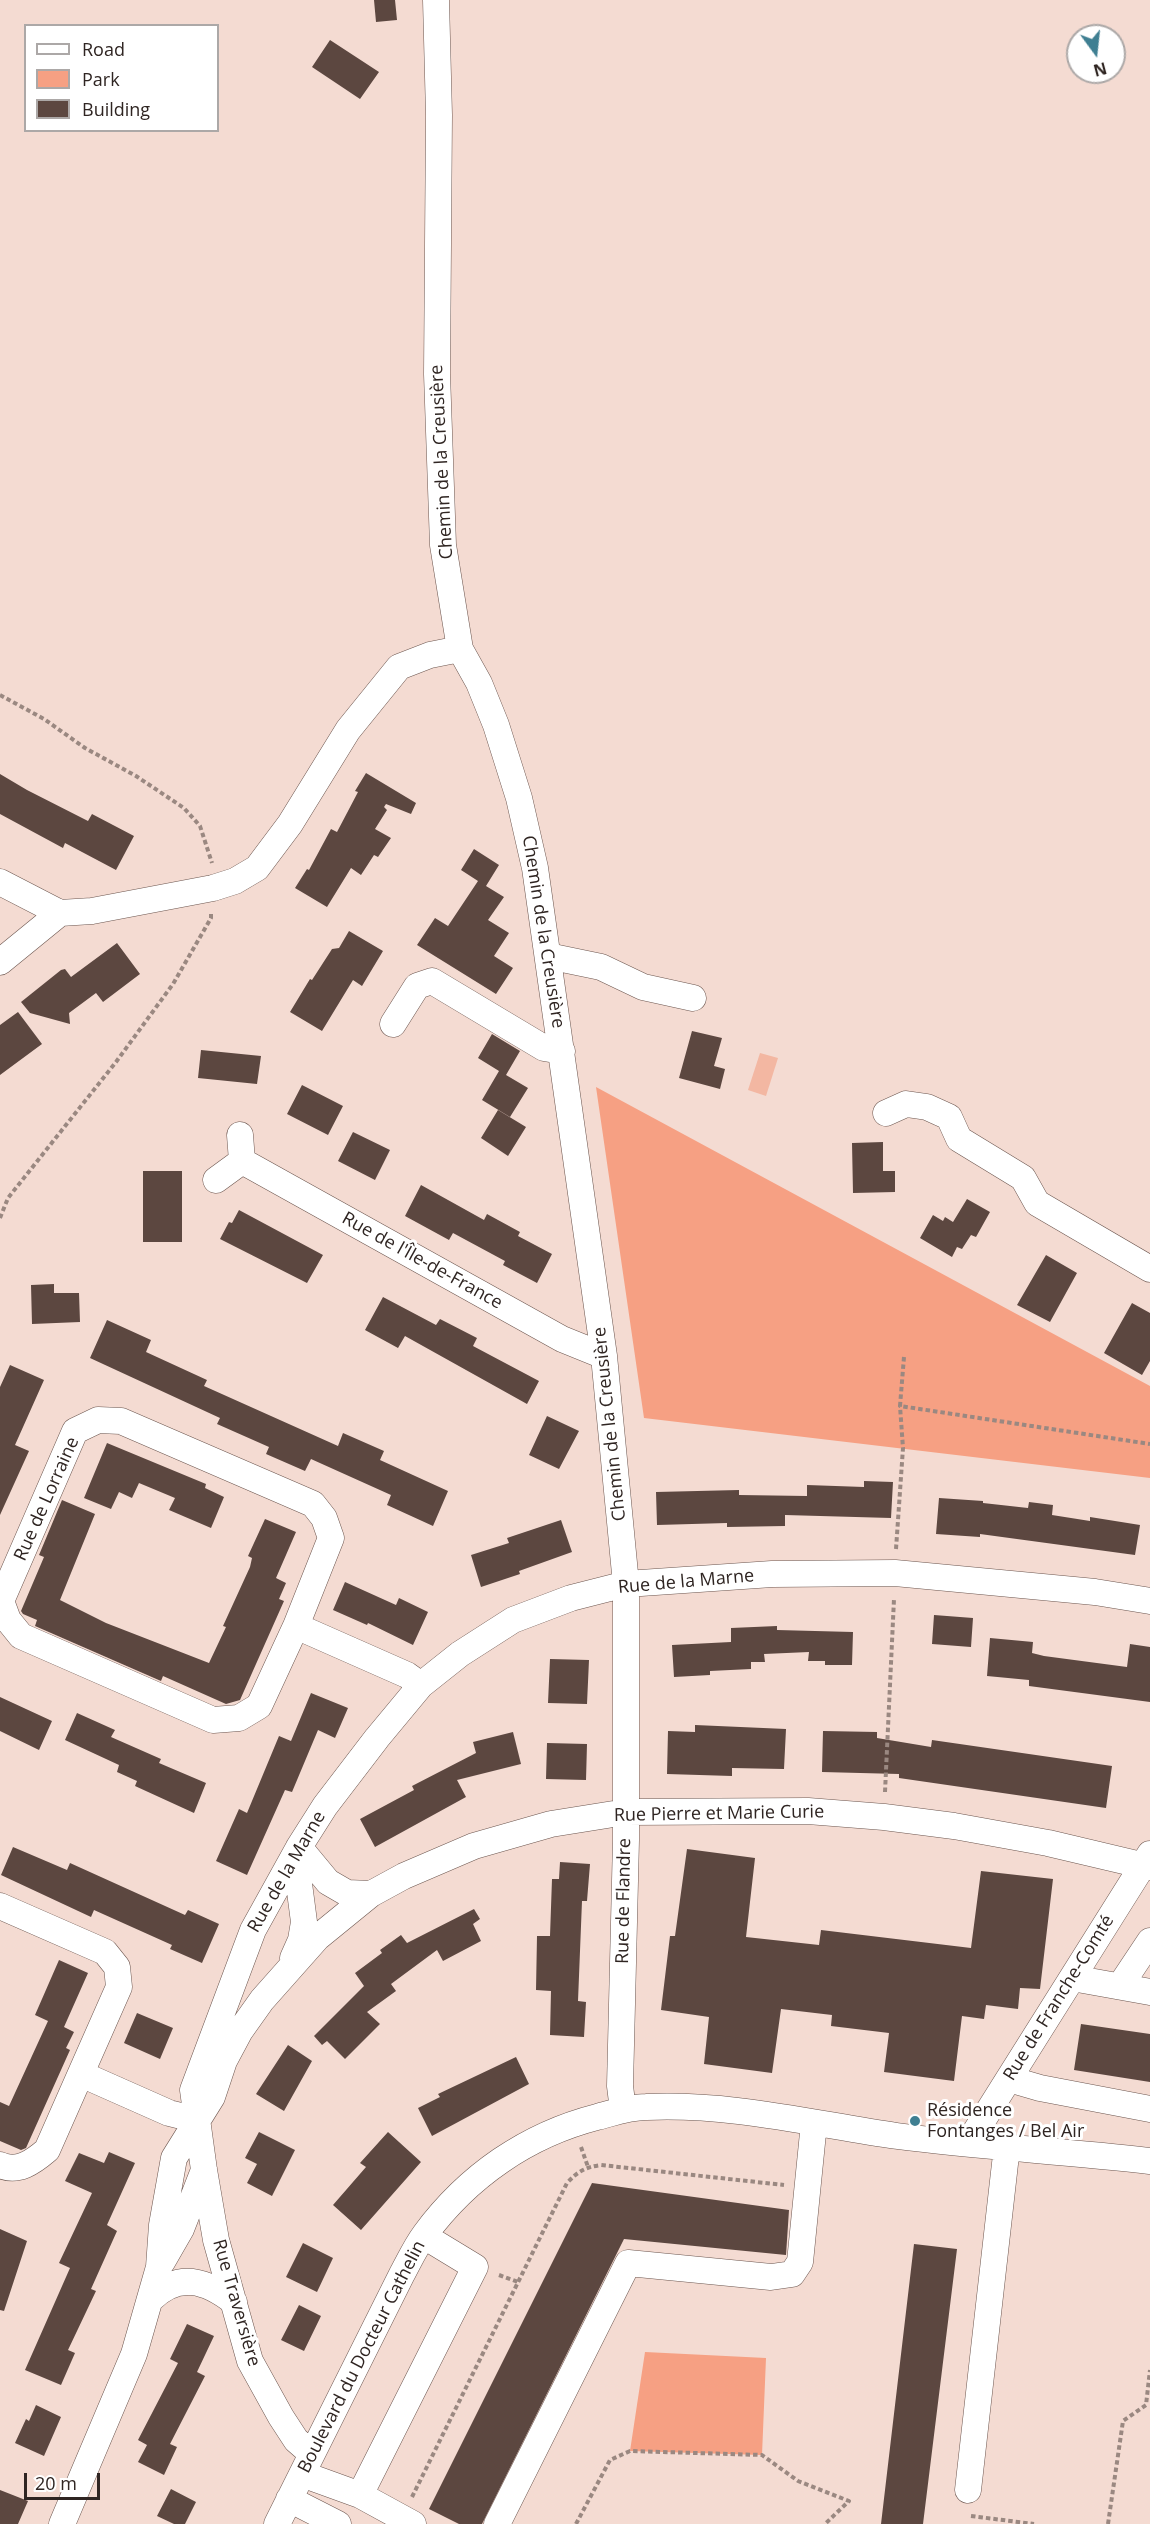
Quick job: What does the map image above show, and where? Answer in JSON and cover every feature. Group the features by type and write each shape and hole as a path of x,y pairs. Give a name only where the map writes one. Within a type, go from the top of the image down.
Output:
{"street":[{"name":"Chemin de la Creusière","path":"436,0 439,115 437,374 442,534 460,649 479,683 496,724 519,798 535,868 604,1356 626,1584"},
{"path":"0,882 60,913 92,911 213,880 235,881 257,868 290,824 348,730 399,667 430,655 460,649"},
{"path":"0,962 60,913"},
{"path":"548,956 601,967 643,987 693,998"},
{"name":"Chemin de la Creusière","path":"393,1024 417,986 432,981 544,1048 562,1051"},
{"path":"886,1113 906,1104 927,1107 949,1117 959,1139 1023,1178 1037,1203 1150,1269"},
{"path":"216,1180 242,1161 240,1135"},
{"name":"Rue de l'Île-de-France","path":"242,1161 562,1339 604,1356"},
{"name":"Rue de Lorraine","path":"98,1420 122,1421 313,1504 324,1518 331,1538 296,1626 259,1706 239,1718 213,1720 21,1636 4,1621 1,1601 75,1431 98,1420"},
{"name":"Rue de la Marne","path":"197,2120 193,2090 253,1930 299,1847 325,1806 376,1738 421,1685 460,1654 513,1620 571,1598 626,1584 772,1574 895,1573 1095,1592 1150,1601"},
{"name":"Rue de Flandre","path":"623,2110 620,2086 626,1812 626,1584"},
{"path":"296,1626 407,1675 421,1685"},
{"name":"Rue Pierre et Marie Curie","path":"62,2524 134,2354 151,2299 159,2267 162,2225 174,2157 212,2097 224,2061 240,2031 289,1967 359,1893 474,1846 551,1824 626,1812 808,1811 884,1817 954,1826 1148,1862"},
{"path":"299,1847 328,1882 359,1893"},
{"path":"289,1967 301,1940 304,1922 298,1875 299,1847"},
{"name":"Rue de Franche-Comté","path":"969,2142 1148,1862"},
{"path":"270,1900 301,1901 359,1893"},
{"path":"0,1906 105,1952 117,1967 119,1987 47,2150 30,2164 8,2168 0,2165"},
{"path":"1119,1986 1150,1941"},
{"path":"1072,1978 1150,1992"},
{"path":"81,2074 169,2113 197,2120"},
{"path":"1009,2079 1040,2088 1150,2109"},
{"name":"Boulevard du Docteur Cathelin","path":"277,2524 402,2274 424,2236 450,2203 481,2174 537,2138 573,2123 644,2107 696,2107 901,2136 1150,2161"},
{"name":"Rue Pierre et Marie Curie","path":"159,2267 181,2229 204,2170 197,2120"},
{"path":"497,2524 628,2263 771,2277 792,2274 800,2262 814,2123"},
{"path":"968,2490 1007,2146"},
{"name":"Rue Traversière","path":"204,2170 216,2240 250,2361 265,2391 296,2440 307,2464"},
{"path":"360,2495 475,2267 424,2236"},
{"path":"151,2299 162,2288 178,2283 194,2282 208,2284 234,2302"},
{"path":"307,2464 413,2524"},
{"path":"289,2499 339,2524"}],"path":[{"path":"0,695 44,719 85,748 136,776 189,812 205,836 213,880 211,918 173,984 116,1062 8,1198 0,1218"},
{"path":"884,1817 903,1448 900,1406 904,1357"},
{"path":"900,1406 1150,1444"},
{"path":"414,2490 567,2183 577,2173 588,2167 601,2165 789,2185"},
{"path":"1108,2524 1123,2421 1146,2405 1150,2370"},
{"path":"576,2524 610,2460 630,2451 762,2455 798,2481 849,2501 825,2524"}],"green space":[{"path":"596,1087 1150,1386 1150,1478 644,1418"},
{"path":"645,2352 766,2358 762,2455 630,2451"}],"shaded area":[{"path":"760,1053 778,1058 766,1096 748,1090"}],"building":[{"path":"374,0 395,0 397,20 376,22"},
{"path":"330,40 379,72 360,99 312,67"},
{"path":"366,773 416,803 411,814 386,804 384,807 387,810 375,829 391,838 378,857 374,855 361,875 351,868 327,907 295,888 307,869 309,870 331,829 337,832 358,792 355,791"},
{"path":"0,774 88,821 92,814 134,836 116,870 65,843 63,848 0,814"},
{"path":"474,849 499,865 486,886 504,897 488,920 509,933 494,956 513,968 496,994 417,945 435,918 448,926 478,881 461,870"},
{"path":"349,931 383,951 362,986 353,980 322,1031 290,1012 310,979 312,980 332,949 339,948"},
{"path":"117,943 140,974 103,1002 96,993 69,1013 70,1024 30,1013 21,1002 61,970 65,969 71,977"},
{"path":"18,1012 42,1044 0,1075 0,1025"},
{"path":"692,1031 722,1038 714,1066 725,1069 720,1089 679,1078"},
{"path":"492,1034 520,1051 506,1075 528,1088 510,1117 482,1100 499,1071 478,1058"},
{"path":"201,1050 261,1056 257,1084 198,1078"},
{"path":"302,1085 343,1106 328,1135 287,1114"},
{"path":"498,1110 526,1127 508,1156 481,1138"},
{"path":"353,1132 390,1150 375,1180 338,1161"},
{"path":"883,1142 883,1171 895,1171 895,1192 853,1193 852,1143"},
{"path":"143,1171 182,1171 182,1242 143,1242"},
{"path":"421,1185 484,1220 487,1214 520,1232 518,1236 552,1254 537,1283 503,1265 505,1261 453,1233 449,1240 405,1216"},
{"path":"967,1199 990,1212 976,1237 971,1235 962,1249 957,1247 952,1257 920,1238 933,1215 943,1221 945,1217 953,1222"},
{"path":"239,1210 323,1255 307,1283 220,1239"},
{"path":"1046,1255 1077,1273 1050,1322 1017,1305"},
{"path":"54,1284 54,1293 79,1293 80,1322 32,1324 31,1285"},
{"path":"383,1297 436,1325 440,1319 477,1338 473,1346 539,1381 527,1404 405,1336 398,1348 365,1330"},
{"path":"1132,1303 1150,1313 1150,1361 1142,1375 1104,1353"},
{"path":"107,1320 151,1340 146,1352 207,1380 204,1386 338,1446 343,1433 384,1451 380,1460 448,1491 433,1526 387,1505 391,1495 311,1459 305,1471 266,1454 269,1447 217,1424 220,1418 90,1358"},
{"path":"10,1365 44,1380 15,1445 29,1451 0,1515 0,1387"},
{"path":"547,1416 579,1431 559,1469 529,1455"},
{"path":"107,1443 206,1484 205,1488 224,1497 211,1528 169,1510 175,1498 139,1483 132,1498 119,1492 111,1509 84,1498"},
{"path":"864,1481 893,1482 891,1518 785,1515 785,1526 727,1527 727,1523 657,1525 656,1492 739,1490 739,1495 807,1496 807,1485 864,1487"},
{"path":"939,1498 983,1501 983,1503 1028,1508 1029,1502 1053,1505 1052,1515 1090,1521 1090,1517 1140,1525 1135,1555 980,1534 980,1537 936,1534"},
{"path":"62,1500 95,1514 60,1600 106,1623 209,1663 250,1567 252,1558 248,1556 265,1519 296,1532 276,1578 286,1583 279,1599 284,1601 240,1700 226,1704 163,1676 161,1681 35,1626 37,1620 23,1614 21,1611 44,1557 39,1555"},
{"path":"561,1520 572,1552 519,1571 520,1574 481,1587 471,1555 509,1543 507,1538"},
{"path":"345,1582 396,1605 399,1598 428,1612 413,1645 368,1623 367,1625 333,1610"},
{"path":"934,1615 973,1618 971,1647 932,1644"},
{"path":"777,1626 777,1630 853,1632 852,1665 825,1665 825,1661 808,1661 809,1652 764,1654 765,1662 751,1662 751,1669 710,1671 710,1675 674,1677 672,1645 731,1642 731,1628"},
{"path":"990,1638 1033,1642 1032,1653 1044,1656 1127,1667 1130,1644 1150,1647 1150,1702 1029,1686 1029,1680 987,1676"},
{"path":"550,1659 589,1660 587,1704 548,1703"},
{"path":"311,1693 348,1708 335,1738 318,1730 292,1792 285,1790 247,1875 216,1861 239,1809 247,1813 279,1736 291,1741"},
{"path":"0,1697 52,1721 39,1750 0,1731"},
{"path":"77,1713 115,1730 111,1737 161,1759 159,1763 206,1783 194,1813 135,1786 137,1781 117,1772 119,1765 65,1740"},
{"path":"695,1725 786,1729 784,1769 732,1768 732,1776 667,1774 668,1731 695,1732"},
{"path":"823,1731 877,1732 877,1738 931,1747 932,1740 1112,1766 1106,1808 899,1778 899,1774 822,1772"},
{"path":"513,1732 521,1764 457,1780 466,1797 375,1847 360,1819 414,1790 412,1786 476,1753 473,1742"},
{"path":"547,1743 587,1744 586,1780 546,1779"},
{"path":"13,1847 67,1870 70,1863 185,1915 188,1910 219,1924 202,1963 170,1949 172,1945 94,1910 91,1917 1,1875"},
{"path":"687,1849 755,1858 746,1937 819,1945 821,1930 971,1948 981,1871 1053,1879 1040,1989 1020,1988 1018,2009 986,2005 984,2019 962,2016 954,2081 884,2072 889,2033 831,2026 832,2015 781,2009 772,2073 704,2064 709,2017 661,2010 670,1936 675,1936"},
{"path":"560,1862 590,1864 587,1901 582,1901 578,2001 586,2002 584,2037 550,2035 551,1991 536,1990 537,1936 550,1936 552,1879 559,1879"},
{"path":"474,1909 480,1919 473,1924 481,1941 443,1961 437,1950 391,1984 396,1991 367,2012 380,2024 345,2059 327,2041 322,2045 314,2036 364,1986 355,1973 382,1953 380,1950 401,1935 407,1943"},
{"path":"59,1960 88,1973 64,2027 74,2032 66,2048 70,2050 26,2148 21,2150 0,2141 0,2102 9,2106 48,2021 35,2015"},
{"path":"137,2013 173,2028 160,2059 124,2043"},
{"path":"1081,2024 1150,2034 1150,2082 1074,2070"},
{"path":"288,2045 312,2061 284,2111 256,2094"},
{"path":"516,2057 529,2084 432,2136 418,2108 440,2097 438,2094"},
{"path":"259,2132 295,2150 272,2196 247,2183 257,2164 245,2158"},
{"path":"388,2132 421,2162 361,2230 333,2205 366,2167 360,2163"},
{"path":"109,2152 135,2163 107,2225 117,2231 91,2289 96,2291 68,2350 75,2353 61,2385 25,2370 70,2268 59,2263 92,2193 65,2181 79,2153 104,2163"},
{"path":"592,2183 789,2210 786,2255 624,2239 482,2524 459,2524 429,2509"},
{"path":"0,2229 27,2241 4,2311 0,2310"},
{"path":"303,2243 333,2258 317,2292 286,2277"},
{"path":"914,2244 957,2249 923,2524 881,2524"},
{"path":"299,2305 321,2316 304,2351 281,2340"},
{"path":"187,2324 214,2336 197,2372 205,2376 170,2444 177,2447 164,2475 138,2462 147,2445 138,2440 178,2363 170,2359"},
{"path":"36,2405 61,2417 44,2456 15,2443 26,2419 29,2421"},
{"path":"171,2489 196,2502 185,2524 174,2524 157,2516"},
{"path":"0,2490 28,2501 18,2524 0,2524"}],"place":[{"name":"Résidence Fontanges / Bel Air","path":"915,2121"}]}
